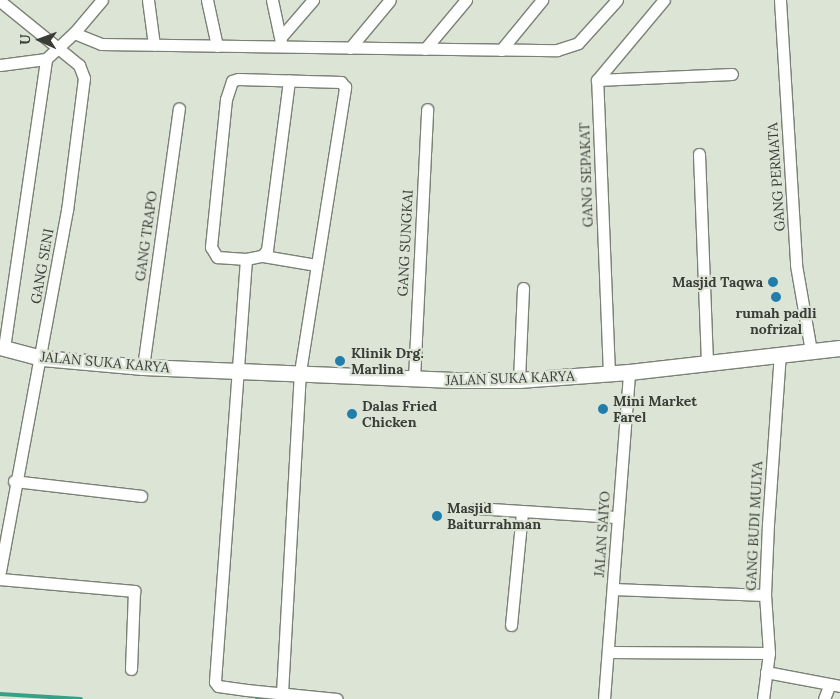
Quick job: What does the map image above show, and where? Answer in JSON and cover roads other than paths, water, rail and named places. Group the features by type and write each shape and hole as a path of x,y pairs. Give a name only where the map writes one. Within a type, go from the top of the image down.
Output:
{"main road":[{"name":"JALAN SUKA KARYA","path":"2,348 42,358 143,367 300,372 414,379 519,380 609,374 708,361 840,348"}],"street":[{"path":"2,348 46,59 55,48 74,33 102,0"},
{"path":"148,0 154,45"},
{"path":"207,0 217,46"},
{"path":"272,0 281,40"},
{"path":"281,40 313,0"},
{"path":"350,48 390,0"},
{"path":"425,49 466,0"},
{"path":"501,50 542,0"},
{"path":"74,33 100,44 217,46 281,40 350,48 501,50 572,47 617,0"},
{"path":"596,80 664,0"},
{"name":"GANG PERMATA","path":"780,0 796,265 811,351"},
{"name":"GANG SENI","path":"0,1 55,48 79,65 84,78 67,210 42,358 14,481 0,571"},
{"path":"0,65 46,59"},
{"path":"596,80 732,74"},
{"path":"282,693 300,372 345,84 288,80 234,80 226,99 212,252 217,257 246,259 263,256 316,264"},
{"path":"263,256 267,248 288,80"},
{"name":"GANG SEPAKAT","path":"596,80 609,374"},
{"name":"GANG TRAPO","path":"143,367 179,108"},
{"name":"GANG SUNGKAI","path":"414,379 427,109"},
{"path":"699,154 708,361"},
{"path":"246,259 215,682 220,686 337,699"},
{"path":"519,380 523,288"},
{"name":"GANG BUDI MULYA","path":"763,699 769,653 766,595 780,354"},
{"name":"JALAN SAIYO","path":"604,699 629,372"},
{"path":"14,481 141,496"},
{"path":"477,508 618,517"},
{"path":"511,625 522,512"},
{"path":"0,579 134,591 131,669"},
{"path":"613,589 766,595"},
{"path":"609,652 769,653"},
{"path":"766,672 795,676 834,686 824,699"}],"waterway":[{"path":"0,694 81,699"}],"place":[{"name":"Masjid Taqwa","path":"773,282"},
{"name":"rumah padli nofrizal","path":"776,297"},
{"name":"Klinik Drg. Marlina","path":"340,361"},
{"name":"Mini Market Farel","path":"603,409"},
{"name":"Dalas Fried Chicken","path":"352,414"},
{"name":"Masjid Baiturrahman","path":"437,516"}]}
